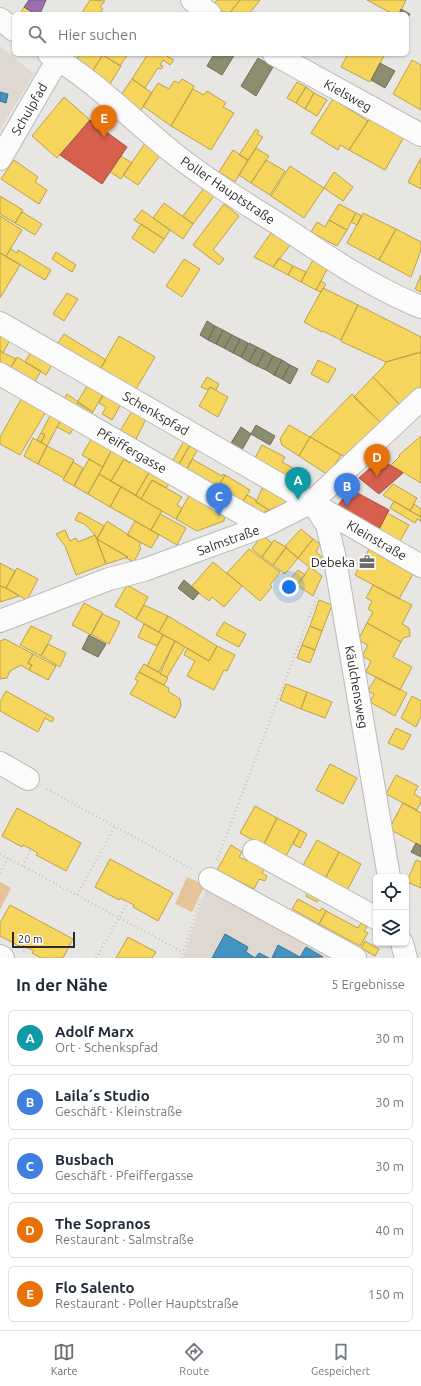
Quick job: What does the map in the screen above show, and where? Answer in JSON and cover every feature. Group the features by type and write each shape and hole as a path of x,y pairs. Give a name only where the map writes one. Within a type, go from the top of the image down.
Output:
{"street":[{"path":"192,0 207,12"},
{"path":"0,19 12,28"},
{"name":"Schulpfad","path":"0,159 53,56"},
{"name":"Poller Hauptstraße","path":"53,56 107,96 173,152 216,184 311,246 378,287 400,299 421,307"},
{"name":"Kielsweg","path":"278,56 421,135"},
{"name":"Schenkspfad","path":"0,322 312,502"},
{"name":"Pfeiffergasse","path":"0,374 264,526"},
{"name":"Salmstraße","path":"0,621 109,579 144,570 264,526 312,502 421,399"},
{"name":"Kleinstraße","path":"312,502 421,566"},
{"name":"Käulchensweg","path":"312,502 327,525 334,554 389,874"},
{"path":"0,764 28,779"},
{"path":"254,851 373,916"},
{"path":"210,878 355,958"},
{"path":"403,946 406,958"}],"path":[{"path":"180,958 204,889 210,878 321,587"},
{"path":"28,779 210,878"},
{"path":"77,895 115,826"},
{"path":"23,866 31,849"},
{"path":"0,854 183,952"},
{"path":"0,873 8,858"},
{"path":"96,958 128,902"}],"shaded area":[{"path":"0,46 34,74 0,130"},
{"path":"187,877 205,885 192,912 175,904"},
{"path":"0,882 11,888 0,910"},
{"path":"207,885 341,958 183,958"}],"building: Wohnen":[{"path":"90,0 105,1 100,7 103,9 101,12 82,12"},
{"path":"217,0 240,0 231,12 223,12 213,4"},
{"path":"240,0 260,0 251,12 231,12"},
{"path":"367,0 406,0 400,12 389,12"},
{"path":"24,7 32,12 21,12"},
{"path":"79,56 102,56 92,72 76,60"},
{"path":"102,56 121,66 110,84 92,72"},
{"path":"105,56 127,56 120,66"},
{"path":"147,56 167,56 174,60 170,65 163,60 160,65 163,66 161,69 158,68 145,88 132,79"},
{"path":"347,56 384,56 370,82 341,67"},
{"path":"412,60 421,65 421,110 393,94"},
{"path":"132,79 152,93 141,110 121,95"},
{"path":"182,79 194,86 171,126 143,106 158,83 169,89 174,81 179,83"},
{"path":"297,82 306,87 296,103 287,98"},
{"path":"306,87 314,93 305,109 296,103"},
{"path":"193,89 204,95 207,91 226,103 223,107 234,113 211,150 171,126"},
{"path":"314,93 327,100 317,116 305,109"},
{"path":"64,97 90,120 57,158 32,136"},
{"path":"333,99 368,121 349,150 340,145 338,150 311,133"},
{"path":"370,118 404,137 385,170 349,150"},
{"path":"256,129 259,131 257,134 263,137 248,160 239,155"},
{"path":"146,142 161,154 138,185 123,175"},
{"path":"256,148 269,156 251,183 239,175"},
{"path":"233,150 248,160 235,182 219,172"},
{"path":"121,156 132,163 121,179 110,172"},
{"path":"421,158 421,189 408,182"},
{"path":"14,160 38,177 35,182 47,190 39,204 1,179"},
{"path":"266,160 285,171 270,195 251,183"},
{"path":"290,166 324,188 304,218 271,196"},
{"path":"334,172 353,187 343,201 324,188"},
{"path":"204,188 214,196 193,224 183,216"},
{"path":"0,196 23,210 15,223 0,214"},
{"path":"164,203 193,224 183,239 153,218"},
{"path":"224,204 239,216 213,250 224,259 219,265 193,245"},
{"path":"339,204 356,213 347,230 329,220"},
{"path":"142,210 170,230 164,239 134,220"},
{"path":"22,212 42,224 35,235 15,223"},
{"path":"356,213 362,216 357,225 351,222"},
{"path":"363,213 396,229 379,260 347,243"},
{"path":"0,216 22,230 6,256 0,253"},
{"path":"329,220 347,230 337,246 311,232 317,222 325,227"},
{"path":"141,224 164,239 154,253 132,238"},
{"path":"396,229 421,242 421,250 411,277 379,260"},
{"path":"271,233 291,244 273,267 254,257"},
{"path":"11,249 17,253 18,250 51,270 45,280 6,256"},
{"path":"56,252 76,265 72,272 52,259"},
{"path":"0,253 20,265 0,298"},
{"path":"279,258 293,266 288,275 273,267"},
{"path":"314,258 329,266 316,290 301,282"},
{"path":"184,259 200,269 182,297 166,286"},
{"path":"293,266 306,272 301,282 288,275"},
{"path":"421,275 421,292 415,289"},
{"path":"321,281 326,284 321,292 316,290"},
{"path":"323,288 358,305 341,340 304,322"},
{"path":"67,293 78,299 64,321 53,314"},
{"path":"358,305 421,337 421,352 386,362 342,342 341,340"},
{"path":"0,330 12,336 3,353 0,351"},
{"path":"64,334 106,360 97,374 54,349"},
{"path":"119,336 155,357 136,389 100,369"},
{"path":"0,351 16,359 8,372 0,368"},
{"path":"31,352 52,365 46,375 25,362"},
{"path":"421,352 421,386 401,406 373,377 386,362"},
{"path":"17,357 41,371 32,386 8,372"},
{"path":"318,360 336,369 328,383 311,374"},
{"path":"207,377 219,384 216,390 210,387 208,390 201,387"},
{"path":"373,377 401,406 382,424 354,397"},
{"path":"90,381 103,394 93,412 77,403"},
{"path":"210,387 228,397 218,417 199,406"},
{"path":"67,394 93,412 88,420 61,405"},
{"path":"104,394 121,404 112,420 102,414 106,407 99,403"},
{"path":"352,394 380,422 345,457 310,437"},
{"path":"23,396 47,410 20,455 0,444 0,437"},
{"path":"132,411 146,419 136,439 120,431"},
{"path":"52,412 62,418 47,446 41,442 45,435 41,433"},
{"path":"62,418 75,425 70,434 57,427"},
{"path":"289,425 310,437 299,456 282,445 280,439"},
{"path":"41,433 45,435 41,442 37,440"},
{"path":"93,436 113,447 103,467 82,455"},
{"path":"421,436 421,483 391,465 400,456 399,455"},
{"path":"310,437 341,455 328,475 299,456"},
{"path":"33,438 47,446 38,464 24,456"},
{"path":"184,441 190,445 178,466 172,462"},
{"path":"190,445 198,449 186,470 178,466"},
{"path":"262,445 285,457 282,462 302,473 294,487 252,463"},
{"path":"47,446 74,460 64,478 38,464"},
{"path":"113,447 133,459 130,463 124,459 111,481 99,474"},
{"path":"89,459 103,467 88,494 74,486"},
{"path":"124,459 130,463 133,459 151,469 136,495 111,481"},
{"path":"192,459 222,476 223,474 225,475 215,492 185,474"},
{"path":"73,462 83,468 74,486 63,480"},
{"path":"151,469 171,481 166,488 152,480 141,499 136,495"},
{"path":"99,474 121,487 110,507 88,494"},
{"path":"225,475 250,490 240,506 215,492"},
{"path":"152,480 182,497 177,505 182,508 176,519 141,499"},
{"path":"265,482 288,495 287,502 269,510 256,502"},
{"path":"393,484 417,498 410,511 383,495"},
{"path":"121,487 162,511 151,530 110,507"},
{"path":"191,492 225,512 224,521 197,531 176,519"},
{"path":"247,495 255,499 256,502 269,510 256,516 240,506"},
{"path":"394,501 421,517 421,521 417,519 415,523 390,508"},
{"path":"414,504 421,509 421,517 410,511"},
{"path":"79,512 104,526 97,539 86,525 75,520"},
{"path":"387,513 409,525 399,543 378,531"},
{"path":"160,514 186,528 177,545 151,530"},
{"path":"107,521 141,543 139,546 141,548 134,562 97,539"},
{"path":"135,521 159,535 151,548 127,535"},
{"path":"301,529 313,539 298,558 286,548 286,545"},
{"path":"65,530 70,541 76,538 78,542 95,535 106,564 76,575 65,546 56,534"},
{"path":"262,535 272,543 262,557 252,549"},
{"path":"97,539 128,557 106,564"},
{"path":"313,539 320,544 316,552 322,557 312,569 298,558"},
{"path":"274,540 286,547 273,565 262,557"},
{"path":"286,548 298,558 285,574 273,565"},
{"path":"249,549 280,572 270,585 272,587 260,601 227,573"},
{"path":"369,549 413,574 399,599 355,575"},
{"path":"213,562 242,586 224,607 212,597 209,601 191,587"},
{"path":"0,563 15,571 6,588 0,586"},
{"path":"310,567 322,576 313,596 297,585"},
{"path":"17,568 38,579 27,600 6,588"},
{"path":"298,570 305,575 297,585 290,579"},
{"path":"127,585 148,597 136,619 115,606"},
{"path":"373,585 412,605 402,624 409,628 410,636 403,638 401,642 367,623 373,612 368,609 372,601 366,598"},
{"path":"0,586 6,588 19,596 0,602"},
{"path":"319,600 332,605 322,631 310,626"},
{"path":"84,603 103,613 91,635 72,625"},
{"path":"144,605 168,616 159,632 136,619"},
{"path":"102,614 120,622 109,644 91,634"},
{"path":"168,616 217,646 209,661 159,632"},
{"path":"224,622 246,634 239,647 216,635"},
{"path":"367,623 401,642 393,657 412,667 400,690 366,672 371,661 362,656 368,645 358,640"},
{"path":"144,624 163,635 157,646 138,637"},
{"path":"31,626 52,636 41,656 20,645"},
{"path":"310,626 322,631 315,650 302,645"},
{"path":"163,635 175,641 159,672 147,666"},
{"path":"5,639 33,654 28,663 32,665 29,670 21,665 10,671 7,678 0,679 0,641"},
{"path":"175,641 185,647 167,677 160,674"},
{"path":"48,644 66,653 60,667 41,656"},
{"path":"302,645 315,650 310,663 297,658"},
{"path":"217,646 235,655 227,671 224,670 214,690 187,676 195,661 184,655 187,648 209,661"},
{"path":"33,654 56,666 48,680 29,670 32,665 28,663"},
{"path":"144,664 168,678 164,685 139,672"},
{"path":"139,672 169,688 168,691 180,699 181,706 175,718 130,694 138,681 135,679"},
{"path":"376,677 407,693 395,716 370,702 374,694 368,691"},
{"path":"286,684 307,692 301,709 280,700"},
{"path":"6,691 54,718 52,722 45,718 38,732 0,711 0,702"},
{"path":"307,692 332,702 325,718 301,709"},
{"path":"412,696 421,701 421,716 416,727 401,718"},
{"path":"396,728 411,735 403,750 388,743"},
{"path":"330,764 357,778 343,804 316,790"},
{"path":"396,775 418,786 414,794 421,798 421,802 417,810 386,794"},
{"path":"403,803 421,813 421,846 389,829"},
{"path":"255,806 277,818 263,846 240,833"},
{"path":"17,808 81,843 66,871 36,855 38,853 31,849 23,845 22,847 2,836"},
{"path":"277,818 300,830 285,858 263,846"},
{"path":"300,830 307,834 300,848 293,844"},
{"path":"317,840 339,852 325,879 302,867"},
{"path":"231,845 242,852 239,857 247,861 248,858 265,867 262,873 267,876 265,881 259,879 254,889 217,870"},
{"path":"339,852 361,864 347,891 325,879"},
{"path":"110,859 173,893 158,921 133,907 134,905 120,898 119,900 95,887"},
{"path":"416,860 421,862 421,888 409,883 409,877"},
{"path":"311,888 322,894 317,902 306,896"},
{"path":"298,899 320,911 322,908 326,911 319,924 292,909"},
{"path":"10,905 73,939 63,958 41,958 32,953 34,951 20,944 19,946 0,936 0,923"},
{"path":"326,911 358,928 361,923 367,927 364,931 368,933 360,946 319,924"},
{"path":"128,937 156,952 152,958 116,958"},
{"path":"365,941 379,949 375,956 361,948"}],"building: Handel":[{"path":"90,120 127,147 102,184 60,155"},
{"path":"380,459 403,473 379,494 359,478"},
{"path":"350,489 389,510 378,531 336,508"}],"building: Büros":[{"path":"29,0 46,0 41,12 32,12 24,7"}],"building: Schulen":[{"path":"0,92 8,94 6,103 0,101"},
{"path":"225,934 248,947 246,952 255,958 212,958"},
{"path":"278,945 300,957 306,947 323,957 272,958"},
{"path":"259,953 269,958 255,958"}],"building: Industrie":[{"path":"213,56 234,56 222,75 207,66"},
{"path":"258,58 273,67 256,96 241,86"},
{"path":"380,63 395,71 385,88 371,80"},
{"path":"207,321 215,326 208,340 200,335"},
{"path":"215,326 223,330 216,344 208,340"},
{"path":"223,330 232,335 224,348 216,344"},
{"path":"232,335 240,339 233,353 224,348"},
{"path":"240,339 248,343 241,357 233,353"},
{"path":"249,343 257,347 249,362 241,357"},
{"path":"257,347 265,351 257,366 249,362"},
{"path":"265,351 273,356 266,370 257,366"},
{"path":"273,356 282,360 274,375 266,370"},
{"path":"282,360 290,365 282,379 274,375"},
{"path":"290,365 298,369 290,384 282,379"},
{"path":"256,425 275,436 270,445 251,434"},
{"path":"241,427 251,434 242,450 231,443"},
{"path":"184,580 199,593 193,600 178,588"},
{"path":"89,635 106,644 98,657 82,649"},
{"path":"416,843 421,846 421,857 411,852"}],"place":[{"name":"Flo Salento","path":"104,138"},
{"name":"The Sopranos","path":"377,477"},
{"name":"Adolf Marx","path":"298,500"},
{"name":"Laila´s Studio","path":"347,506"},
{"name":"Busbach","path":"219,516"},
{"name":"Debeka","path":"367,562"}]}
